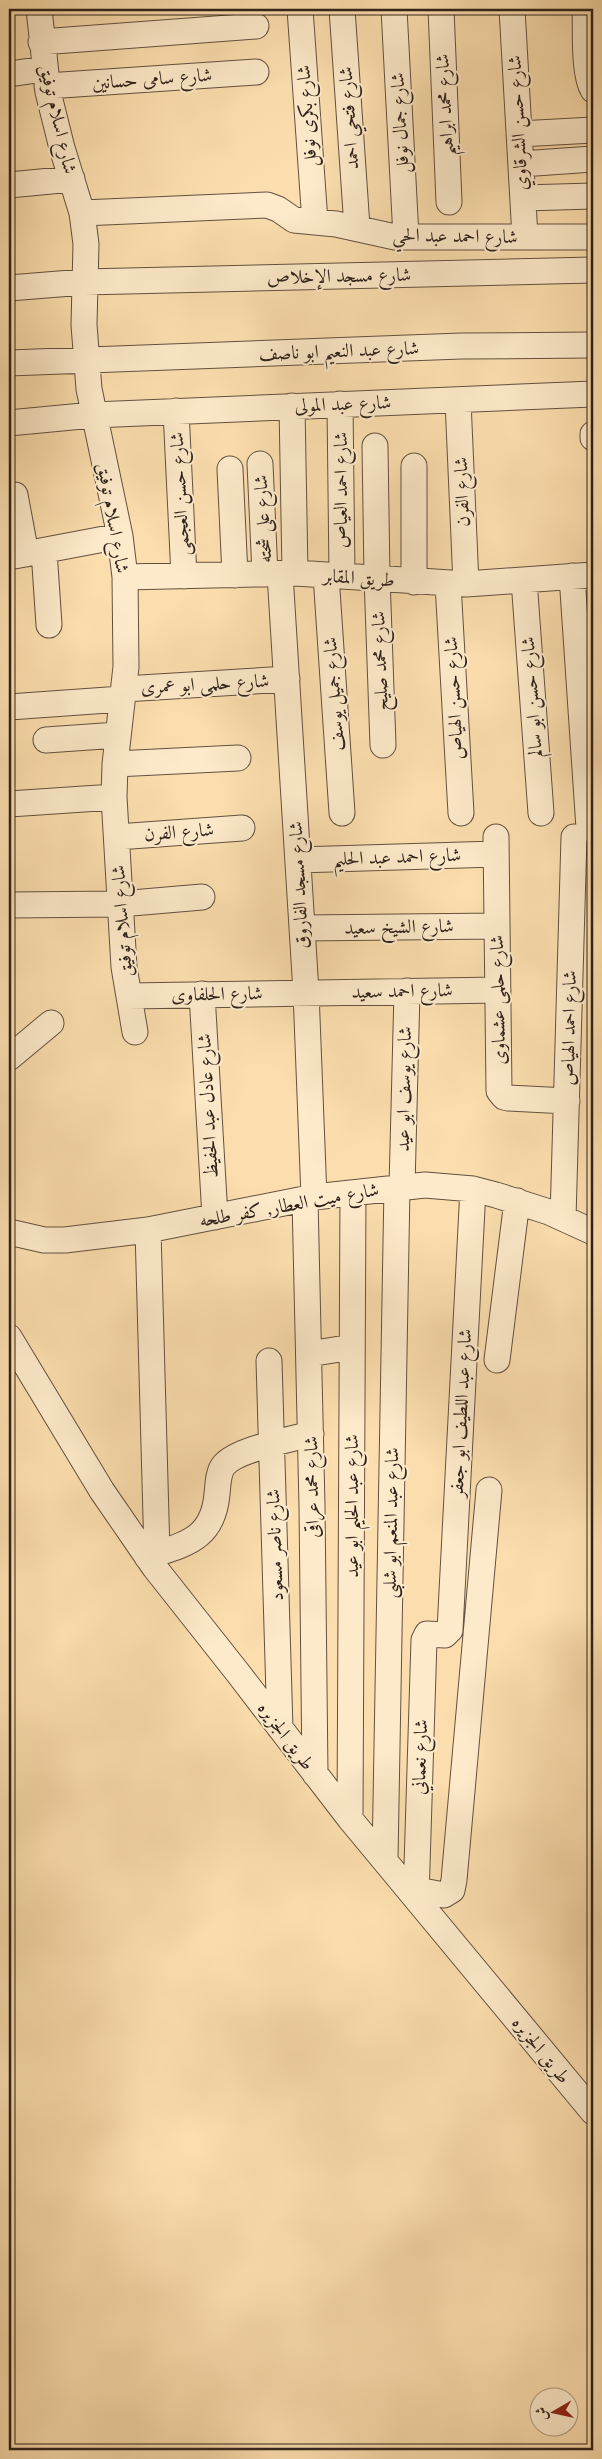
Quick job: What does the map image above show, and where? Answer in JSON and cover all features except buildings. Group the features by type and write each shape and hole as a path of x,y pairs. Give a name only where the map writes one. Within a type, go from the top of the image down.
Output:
{"street":[{"name":"شارع اسلام توفيق","path":"39,9 46,78 56,129 82,213 86,244 84,282 86,360 93,415 120,536 125,578 126,668 115,764 114,797 124,967 135,1032"},
{"name":"شارع بكرى نوفل","path":"300,9 315,222"},
{"name":"شارع فتحي احمد","path":"342,9 357,227"},
{"name":"شارع جمال نوفل","path":"394,9 406,237"},
{"name":"شارع محمد ابراهيم","path":"440,9 449,202"},
{"name":"شارع حسن الشرقاوي","path":"512,9 525,237"},
{"path":"585,9 588,70 590,85 593,90"},
{"path":"41,42 256,26"},
{"name":"شارع سامى حسانين","path":"9,74 46,78 256,72"},
{"path":"519,134 593,130"},
{"path":"521,164 593,159"},
{"path":"9,186 72,179"},
{"path":"523,198 593,196"},
{"name":"شارع احمد عبد الحي","path":"82,213 267,205 278,209 294,220 357,227 379,234 406,237 593,237"},
{"name":"شارع مسجد الإخلاص","path":"9,288 84,282 593,270"},
{"name":"شارع عبد النعيم ابو ناصف","path":"9,364 461,346 593,345"},
{"name":"شارع عبد المولى","path":"9,423 93,415 593,394"},
{"name":"شارع الفرن","path":"457,584 458,401"},
{"name":"شارع احمد العياص","path":"334,575 340,404"},
{"path":"280,574 292,406"},
{"name":"شارع حسن العجمى","path":"176,411 184,576"},
{"name":"شارع محمد صليح","path":"375,446 377,577 383,745"},
{"name":"شارع على شحته","path":"260,464 280,574"},
{"path":"414,466 414,582"},
{"path":"230,469 236,575"},
{"path":"15,495 26,554 49,625"},
{"path":"26,554 120,536"},
{"name":"طريق المقابر","path":"125,578 280,574 377,577 414,582 457,584 583,576"},
{"name":"شارع مسجد الفاروق","path":"280,574 306,992 309,1198"},
{"name":"شارع جميل يوسف","path":"334,575 342,813"},
{"name":"شارع احمد الهياص","path":"563,1218 581,832 583,576"},
{"name":"شارع حسن ابو سالم","path":"524,580 541,813"},
{"name":"شارع حسن الهياص","path":"457,584 461,813"},
{"name":"شارع حلمى ابو عمرى","path":"9,707 123,694 287,679"},
{"path":"46,740 118,735"},
{"path":"115,764 238,758"},
{"path":"9,804 114,797"},
{"name":"شارع الفرن","path":"117,837 242,828"},
{"name":"شارع احمد عبد الحليم","path":"298,860 496,846"},
{"name":"شارع حلمى عشماوى","path":"496,846 499,1088 501,1095 508,1098 567,1101"},
{"path":"9,905 120,904 202,897"},
{"name":"شارع الشيخ سعيد","path":"302,928 497,926"},
{"name":"شارع احمد سعيد","path":"306,992 498,990"},
{"name":"شارع يوسف ابو عيد","path":"400,1187 407,991"},
{"name":"شارع الحلفاوى","path":"129,996 306,992"},
{"name":"شارع عادل عبد الحفيظ","path":"202,994 215,1217"},
{"path":"10,1055 52,1023"},
{"name":"شارع ميت العطار, كفر طلحه","path":"9,1232 44,1240 58,1240 148,1230 309,1198 425,1185 473,1189 517,1201 563,1218 593,1232"},
{"name":"شارع عبد المنعم ابو شلبى","path":"384,1859 400,1187"},
{"name":"شارع عبد اللطيف ابو جعفر","path":"445,1635 450,1630 473,1189"},
{"name":"شارع عبد الحليم ابو عيد","path":"350,1820 353,1193"},
{"name":"شارع محمد عراقى","path":"309,1198 309,1354 315,1774"},
{"path":"497,1360 517,1201"},
{"path":"148,1230 152,1555 189,1541 207,1528 214,1513 223,1466 238,1456 311,1434"},
{"name":"طريق الجزيره","path":"9,1337 102,1491 152,1555 280,1728 350,1820 417,1894 566,2082 593,2112"},
{"path":"309,1354 352,1347"},
{"name":"شارع ناصر مسعود","path":"270,1361 280,1728"},
{"path":"417,1894 444,1895 452,1890 454,1880 489,1490"},
{"path":"312,1506 352,1501"},
{"name":"شارع نعماني","path":"417,1894 424,1640 427,1634 445,1635"}]}
